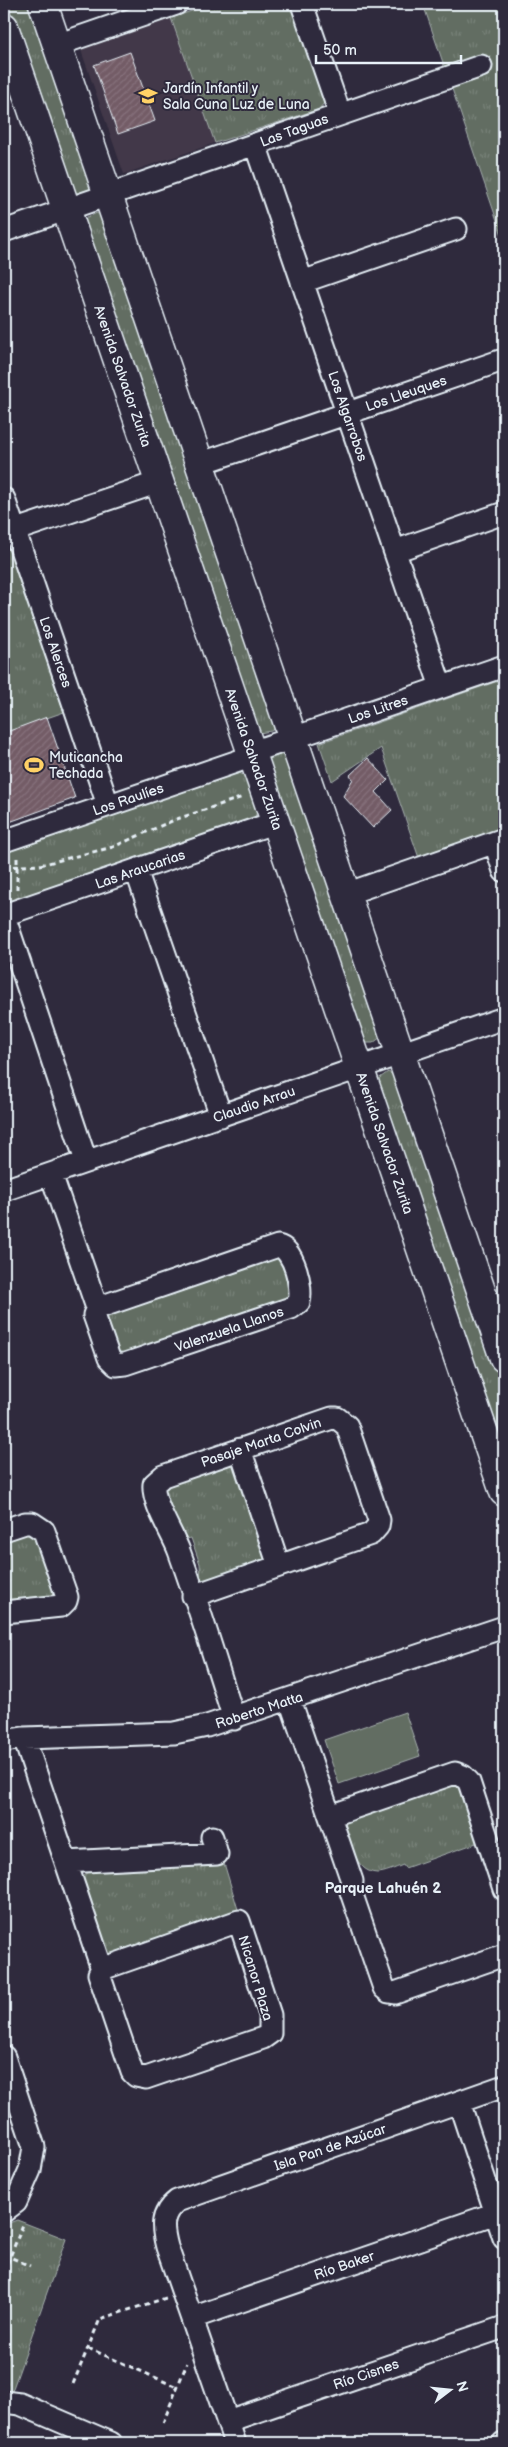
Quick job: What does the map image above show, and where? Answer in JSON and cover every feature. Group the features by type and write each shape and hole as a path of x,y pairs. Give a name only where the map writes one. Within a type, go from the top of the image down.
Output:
{"main road":[{"path":"42,4 504,1358"},
{"name":"Avenida Salvador Zurita","path":"4,26 504,1492"}],"street":[{"path":"57,45 176,4"},
{"path":"302,4 340,114"},
{"name":"Las Taguas","path":"4,231 482,66"},
{"name":"Los Algarrobos","path":"255,144 441,687"},
{"path":"302,282 456,229"},
{"name":"Los Lleuques","path":"200,464 500,361"},
{"path":"9,532 159,482"},
{"name":"Los Alerces","path":"4,499 9,532 108,805"},
{"path":"395,551 504,513"},
{"name":"Los Litres","path":"252,754 293,738 504,666"},
{"name":"Los Raulíes","path":"10,839 252,754"},
{"name":"Las Araucarias","path":"4,915 276,822"},
{"path":"346,894 499,841 504,871"},
{"path":"136,870 220,1116"},
{"path":"4,915 86,1161"},
{"name":"Claudio Arrau","path":"4,1190 504,1018"},
{"name":"Valenzuela Llanos","path":"51,1174 97,1308 94,1315 109,1358 116,1365 121,1365 291,1308 299,1302 301,1290 290,1255 283,1247 278,1246 97,1308"},
{"name":"Pasaje Marta Colvin","path":"332,1418 338,1418 347,1426 379,1520 378,1526 371,1534 193,1596 179,1551 156,1498 154,1484 163,1476 240,1449 332,1418"},
{"path":"240,1449 279,1566"},
{"path":"4,1530 25,1523 32,1523 44,1531 67,1596 66,1601 61,1606 4,1612"},
{"path":"193,1596 234,1719"},
{"name":"Roberto Matta","path":"14,1740 174,1733 234,1719 504,1627"},
{"path":"290,1700 352,1881 352,1892 384,1988 389,1992 395,1993 504,1956"},
{"path":"14,1740 66,1862 102,1969"},
{"path":"330,1816 455,1773 460,1774 469,1782 504,1889"},
{"path":"66,1862 217,1854 212,1837"},
{"name":"Nicanor Plaza","path":"239,1921 270,2016 270,2032 263,2038 146,2078 136,2076 132,2072 99,1974 102,1969 239,1921"},
{"path":"4,2057 34,2147 30,2170 10,2207"},
{"name":"Isla Pan de Azúcar","path":"183,2293 167,2247 162,2224 163,2217 170,2206 177,2200 504,2086"},
{"path":"459,2102 504,2238"},
{"name":"Río Baker","path":"195,2327 496,2213"},
{"path":"183,2293 235,2443"},
{"name":"Río Cisnes","path":"228,2421 504,2327"},
{"path":"4,2402 20,2404 111,2443"}],"path":[{"path":"4,868 17,868 60,861 113,847 180,817 248,796"},
{"path":"10,839 17,868 17,892"},
{"path":"4,2272 28,2211 10,2207"},
{"path":"4,2259 10,2257 30,2266"},
{"path":"73,2384 100,2320 183,2293"},
{"path":"163,2423 177,2387 195,2327"},
{"path":"88,2348 177,2387"}],"shaded area":[{"name":"Jardín Infantil y Sala Cuna Luz de Luna","path":"171,18 215,143 124,174 81,50"}],"green space":[{"path":"7,4 32,4 92,189 79,195 71,191"},
{"path":"212,4 296,4 325,102 319,109 215,143 171,18"},
{"path":"423,4 504,4 504,241"},
{"path":"97,213 102,215 276,728 271,731 259,733 84,221 87,217"},
{"path":"8,546 64,712 4,733 4,547"},
{"path":"504,679 504,828 419,858 381,748 332,781 319,743"},
{"path":"287,752 381,1037 373,1043 364,1043 267,757"},
{"path":"237,772 246,776 257,805 257,811 252,821 4,907 4,851"},
{"path":"388,1072 399,1078 504,1387 504,1459 377,1080"},
{"path":"278,1252 295,1295 120,1358 102,1313"},
{"path":"232,1458 271,1558 201,1583 200,1564 191,1538 181,1540 160,1488"},
{"path":"34,1529 58,1596 4,1606 4,1536"},
{"path":"405,1712 420,1756 339,1784 324,1740"},
{"path":"460,1780 482,1841 405,1868 403,1865 377,1873 363,1867 351,1846 345,1819"},
{"path":"223,1860 240,1916 113,1958 108,1954 82,1878 93,1868"},
{"path":"17,2220 66,2239 12,2391 4,2392 4,2225"}],"building":[{"path":"130,52 155,121 118,134 94,65"},
{"name":"Muticancha Techada","path":"47,717 75,798 4,824 4,733"},
{"path":"368,758 388,780 376,792 392,810 373,828 343,796 353,779 350,775"}],"place":[{"name":"Jardín Infantil y Sala Cuna Luz de Luna","path":"148,96"},
{"name":"Muticancha Techada","path":"34,765"}],"district":[{"name":"Parque Lahuén 2","path":"383,1888"}]}
